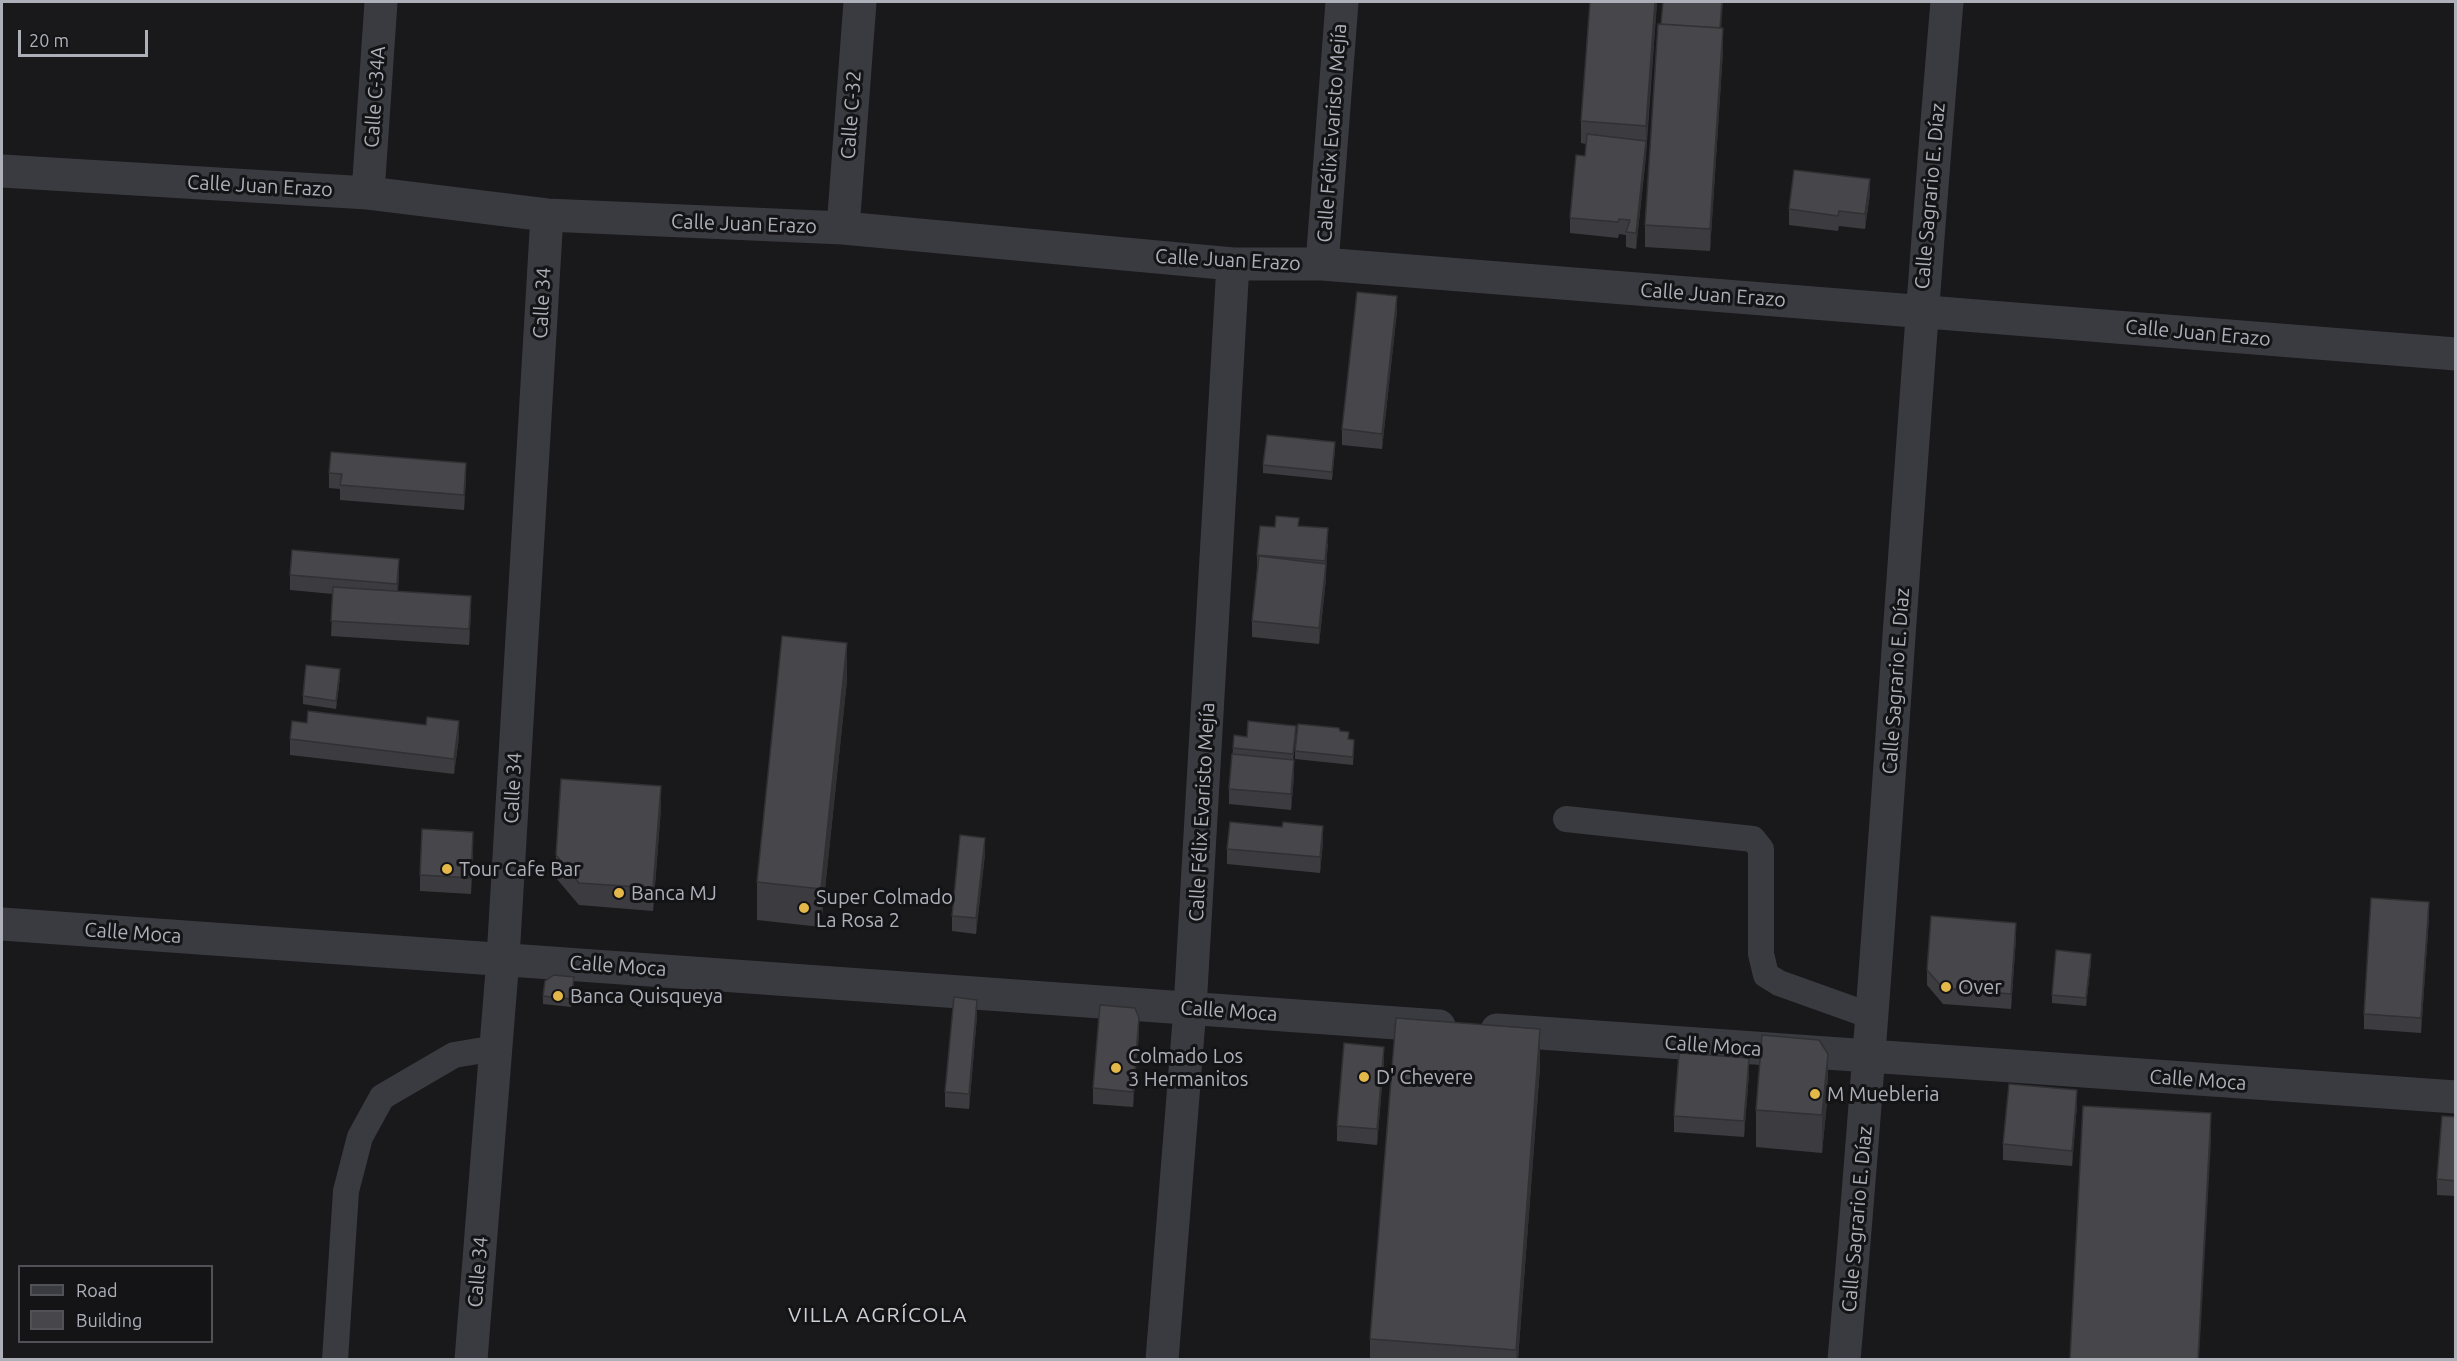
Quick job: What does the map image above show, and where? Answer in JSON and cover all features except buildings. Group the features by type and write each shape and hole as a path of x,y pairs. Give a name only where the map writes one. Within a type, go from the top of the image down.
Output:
{"street":[{"name":"Calle C-34A","path":"368,193 381,2"},
{"name":"Calle C-32","path":"843,228 860,2"},
{"name":"Calle Félix Evaristo Mejía","path":"1322,264 1342,2"},
{"name":"Calle Sagrario E. Díaz","path":"1844,1359 1871,1058 1920,311 1947,2"},
{"name":"Calle Juan Erazo","path":"2,171 368,193 547,215 843,228 1233,264 1322,264 2456,354"},
{"name":"Calle 34","path":"471,1359 503,958 547,215"},
{"name":"Calle Félix Evaristo Mejía","path":"1162,1359 1190,1008 1233,264"},
{"name":"Calle Moca","path":"2,924 2456,1098"}],"lane":[{"path":"1566,819 1753,839 1761,849 1761,954 1766,975 1779,983 1874,1017"},
{"path":"335,1359 346,1191 360,1137 382,1097 454,1055 496,1048"}],"place":[{"name":"Tour Cafe Bar","path":"447,869"},
{"name":"Banca MJ","path":"619,893"},
{"name":"Super Colmado La Rosa 2","path":"804,908"},
{"name":"Over","path":"1946,987"},
{"name":"Banca Quisqueya","path":"558,996"},
{"name":"Colmado Los 3 Hermanitos","path":"1116,1068"},
{"name":"D' Chevere","path":"1364,1077"},
{"name":"M Muebleria","path":"1815,1094"}],"district":[{"name":"VILLA AGRÍCOLA","path":"878,1315"}]}
